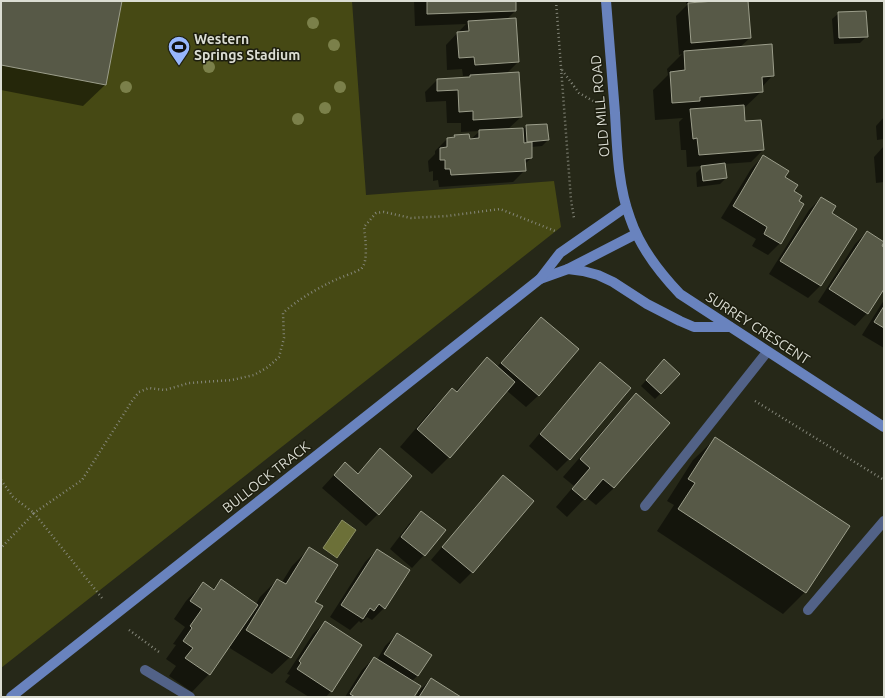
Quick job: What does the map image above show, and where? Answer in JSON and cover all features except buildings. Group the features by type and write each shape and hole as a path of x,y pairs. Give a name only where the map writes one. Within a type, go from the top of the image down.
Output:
{"main road":[{"name":"OLD MILL ROAD","path":"606,1 616,141 623,194 636,234"},
{"name":"BULLOCK TRACK","path":"11,697 540,279 560,254 626,207"},
{"name":"BULLOCK TRACK","path":"540,279 568,269 636,234"},
{"name":"SURREY CRESCENT","path":"636,234 644,249 663,276 680,294 884,426"},
{"path":"568,269 583,270 598,275 613,282 654,307 694,327 730,327"}],"street":[{"path":"645,506 768,352"},
{"path":"808,610 884,520"},
{"path":"145,670 190,697"}],"path":[{"path":"556,1 571,200 578,240"},
{"path":"562,69 579,93 614,113"},
{"path":"1,548 34,513 82,480 139,392 149,388 165,390 189,383 232,380 254,375 268,367 279,357 284,338 283,313 292,305 328,283 361,269 365,261 366,245 364,227 376,213 384,212 411,218 447,216 500,209 557,232"},
{"path":"737,390 884,480"},
{"path":"1,480 12,497 34,513 102,598"},
{"path":"125,627 161,654"}],"shaded area":[{"path":"1,1 352,1 366,195 554,181 561,227 1,668"},
{"path":"342,520 356,530 337,558 323,548"}],"place":[{"name":"Western Springs Stadium","path":"179,66"}]}
